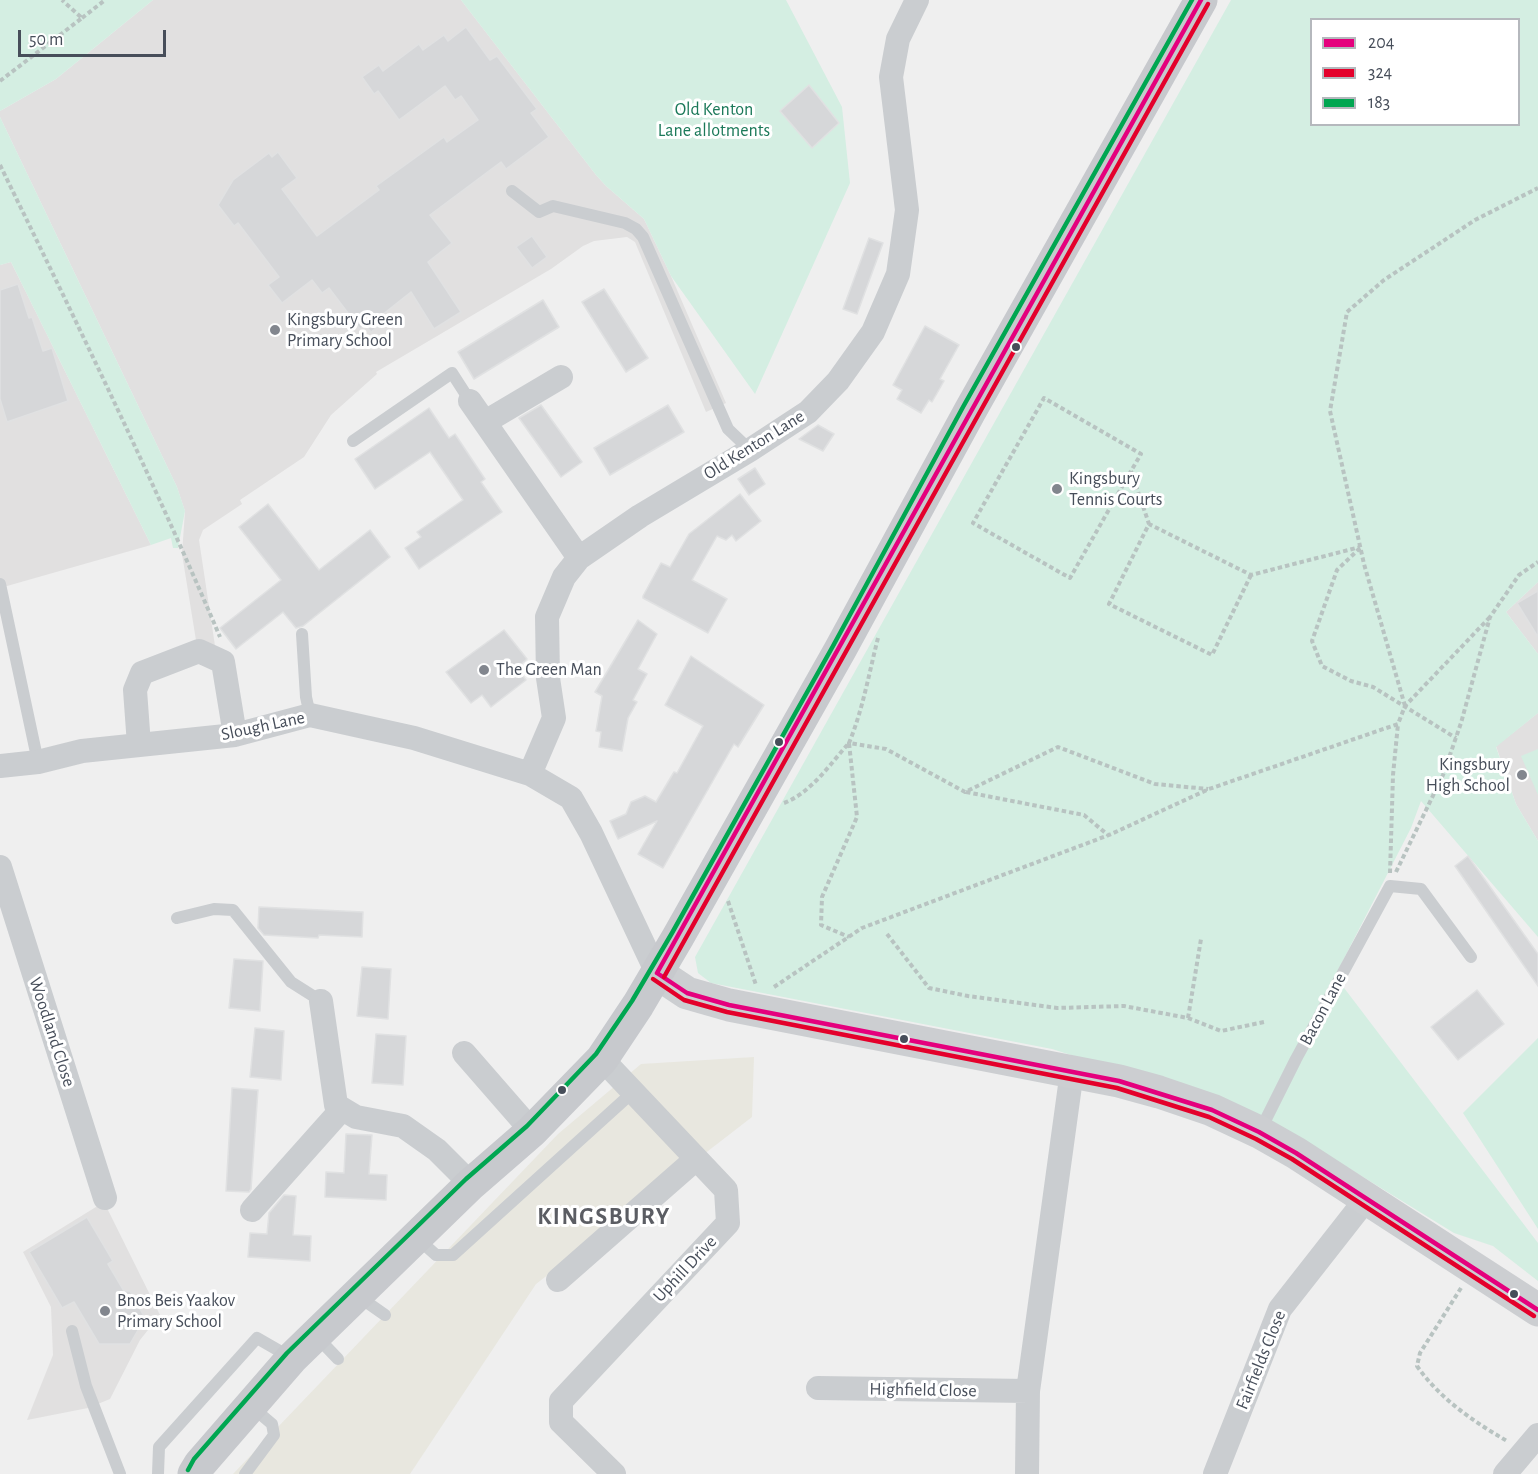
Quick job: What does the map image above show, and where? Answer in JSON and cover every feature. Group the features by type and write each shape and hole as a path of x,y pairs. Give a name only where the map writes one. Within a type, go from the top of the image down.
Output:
{"main road":[{"path":"198,1472 250,1406 292,1358 471,1184 532,1131 602,1059 657,973 1201,0"}],"street":[{"name":"Old Kenton Lane","path":"530,774 554,718 548,678 547,617 564,577 579,558 639,516 750,450 808,412 838,381 873,332 898,274 907,210 891,77 898,39 917,0"},
{"path":"485,422 561,377"},
{"path":"470,401 579,558"},
{"path":"139,745 135,690 142,673 199,651 223,662 235,735"},
{"name":"Slough Lane","path":"0,766 38,762 82,751 235,735 310,715 414,738 530,774 571,798 591,833 657,973"},
{"name":"Woodland Close","path":"0,867 105,1198"},
{"path":"657,973 687,993 729,1005 1119,1081 1212,1110 1259,1132 1296,1153 1538,1310"},
{"path":"321,1001 336,1105 356,1117 403,1126 436,1150 471,1184"},
{"path":"464,1053 532,1131"},
{"name":"Uphill Drive","path":"602,1059 726,1190 728,1222 561,1401 561,1422 614,1474"},
{"path":"1027,1474 1028,1391 1072,1071"},
{"path":"252,1210 342,1109"},
{"path":"558,1280 696,1158"},
{"name":"Fairfields Close","path":"1215,1474 1280,1309 1367,1198"},
{"name":"Highfield Close","path":"818,1388 1028,1391"},
{"path":"1504,1474 1531,1443"}],"lane":[{"path":"512,191 539,212 553,206 625,223 636,229 643,237 728,429 750,450"},
{"path":"353,441 452,373 470,401"},
{"path":"0,584 38,762"},
{"path":"302,634 306,697 310,715"},
{"path":"1390,886 1421,889 1471,957"},
{"name":"Bacon Lane","path":"1259,1132 1390,886"},
{"path":"177,918 214,909 233,910 291,982 321,1001"},
{"path":"416,1237 436,1254 453,1255 633,1092"},
{"path":"357,1295 386,1315"},
{"path":"72,1331 86,1386 120,1474"},
{"path":"315,1336 338,1359"},
{"path":"158,1474 159,1446 257,1338 292,1358"},
{"path":"245,1474 274,1435 272,1424 250,1406"}],"path":[{"path":"62,0 82,18"},
{"path":"0,81 105,0"},
{"path":"0,165 175,530 225,648"},
{"path":"1405,706 1360,547 1330,411 1347,312 1384,280 1475,220 1538,188"},
{"path":"1131,471 1070,578 973,523 1044,398 1141,454 1131,471 1149,524 1251,575 1360,547"},
{"path":"1149,524 1109,604 1150,625 1212,655 1251,575"},
{"path":"1360,547 1337,570 1312,641 1322,666 1351,681 1373,687 1456,738"},
{"path":"1390,886 1393,775 1398,724 1405,706 1490,618 1519,575 1538,562"},
{"path":"1390,886 1443,776 1490,618"},
{"path":"775,807 795,799 814,782 849,743 860,718 880,627"},
{"path":"768,992 862,928 1109,835 1209,789 1398,724"},
{"path":"849,743 886,749 965,792 1084,815 1109,835"},
{"path":"849,743 857,817 822,897 821,925 849,937"},
{"path":"965,792 1058,747 1155,783 1209,789"},
{"path":"725,894 757,988"},
{"path":"887,934 929,988 968,996 1057,1008 1124,1006 1188,1018 1221,1031 1264,1022"},
{"path":"1188,1018 1201,939"},
{"path":"1474,1267 1420,1353 1417,1366 1443,1396 1494,1434 1531,1443"}],"shaded area":[{"name":"Kingsbury Green Primary School","path":"153,0 461,0 596,175 644,219 726,403 706,412 635,242 627,237 594,241 583,246 551,269 376,372 377,374 331,415 304,457 240,500 242,504 203,530 199,540 217,659 200,665 182,554 185,511 177,487 0,117 0,111 56,79"},
{"path":"11,262 151,545 0,588 0,265"},
{"path":"1538,582 1538,654 1506,612"},
{"name":"Kingsbury High School","path":"1538,713 1538,841 1516,804 1496,746"},
{"path":"754,1057 752,1117 536,1284 410,1474 233,1474 558,1134 641,1064"},
{"name":"Bnos Beis Yaakov Primary School","path":"104,1202 160,1315 140,1340 110,1399 88,1408 27,1420 53,1355 51,1307 23,1252"}],"green space":[{"path":"0,0 153,0 56,79 0,111"},
{"name":"Old Kenton Lane allotments","path":"461,0 786,0 842,107 850,183 755,394 671,276 644,219 596,175"},
{"path":"1231,0 1538,0 1538,582 1506,612 1538,654 1538,713 1496,747 1516,804 1538,841 1538,937 1421,801 1411,828 1335,976 1538,1243 1538,1281 1493,1246 1454,1233 1277,1124 1216,1101 1052,1049 711,983 698,973 695,957"},
{"path":"0,117 177,487 185,511 178,548 173,548 171,538 151,545 11,262 0,265"},
{"path":"1538,749 1538,795 1521,756"},
{"path":"1538,1038 1538,1229 1463,1113"}],"building":[{"path":"466,27 490,60 497,56 537,109 531,113 549,137 506,169 501,162 430,215 452,243 428,262 461,312 434,329 411,292 382,315 386,320 371,332 365,325 360,329 329,288 322,293 312,280 282,303 268,285 279,277 238,223 234,226 218,205 233,180 269,153 272,157 278,152 297,178 282,189 317,236 379,190 376,186 444,137 447,142 478,120 461,96 455,100 445,86 399,120 378,91 374,94 362,77 379,65 383,71 419,44 423,50 444,35 448,41"},
{"path":"809,85 839,123 812,148 780,111"},
{"path":"532,236 547,257 532,268 516,247"},
{"path":"869,238 883,243 857,314 843,309"},
{"path":"18,284 43,351 52,348 68,401 7,422 0,399 0,290"},
{"path":"604,289 648,358 626,372 582,302"},
{"path":"543,300 559,327 474,379 458,352"},
{"path":"925,326 959,345 940,379 944,381 932,402 929,400 921,413 897,399 902,390 893,385"},
{"path":"541,405 582,462 561,477 519,418"},
{"path":"668,405 684,432 610,475 594,448"},
{"path":"429,408 449,438 455,434 485,479 481,482 502,512 419,569 405,548 421,537 417,532 463,500 430,452 375,489 355,459"},
{"path":"818,425 834,434 823,451 799,439"},
{"path":"755,468 765,484 749,495 738,479"},
{"path":"740,494 761,521 736,541 732,535 726,540 717,536 692,580 727,599 708,633 643,596 661,563 670,567 689,534"},
{"path":"268,504 319,570 370,530 390,557 303,626 296,628 283,612 236,649 220,628 281,580 239,527"},
{"path":"1538,591 1538,637 1517,603"},
{"path":"638,620 657,634 638,669 647,674 633,700 637,702 628,718 622,751 599,747 601,732 596,731 602,696 595,692"},
{"name":"The Green Man","path":"504,630 527,659 517,668 526,680 491,707 482,695 471,703 446,672"},
{"path":"691,656 764,705 738,747 734,744 663,868 638,854 657,821 618,839 610,821 626,814 631,802 645,796 656,802 674,772 677,773 703,726 665,705"},
{"path":"1468,856 1538,954 1538,986 1455,866"},
{"path":"259,907 363,912 362,937 319,935 318,938 264,935 258,928"},
{"path":"234,959 263,961 260,1011 229,1008"},
{"path":"362,967 391,969 388,1019 357,1016"},
{"path":"1477,990 1504,1024 1458,1060 1431,1027"},
{"path":"255,1028 284,1031 281,1080 250,1077"},
{"path":"376,1034 406,1036 403,1085 372,1083"},
{"path":"232,1088 258,1090 249,1192 226,1191"},
{"path":"346,1134 372,1135 369,1174 387,1175 386,1200 325,1197 326,1172 344,1173"},
{"path":"284,1195 296,1196 293,1235 311,1236 310,1261 248,1257 250,1233 267,1234 269,1213"},
{"path":"87,1217 113,1261 108,1264 124,1291 130,1291 145,1318 130,1344 99,1344 74,1302 62,1308 29,1252"}],"transit line":[{"name":"183","path":"188,1470 194,1459 287,1353 466,1179 527,1126 596,1054 632,1001 672,933 833,646 963,407 1192,0"},
{"name":"204","path":"657,973 1201,0"},
{"name":"324","path":"664,977 1208,4"},
{"name":"204","path":"657,973 687,993 729,1005 1119,1081 1212,1110 1259,1132 1296,1153 1538,1310"},
{"name":"324","path":"653,979 684,1000 727,1012 1117,1088 1209,1117 1292,1159 1534,1316"}],"place":[{"name":"Kingsbury Green Primary School","path":"275,330"},
{"name":"Kingsbury Tennis Courts","path":"1057,489"},
{"name":"The Green Man","path":"484,670"},
{"name":"Kingsbury High School","path":"1522,775"},
{"name":"Bnos Beis Yaakov Primary School","path":"105,1311"}],"district":[{"name":"KINGSBURY","path":"604,1217"}]}
